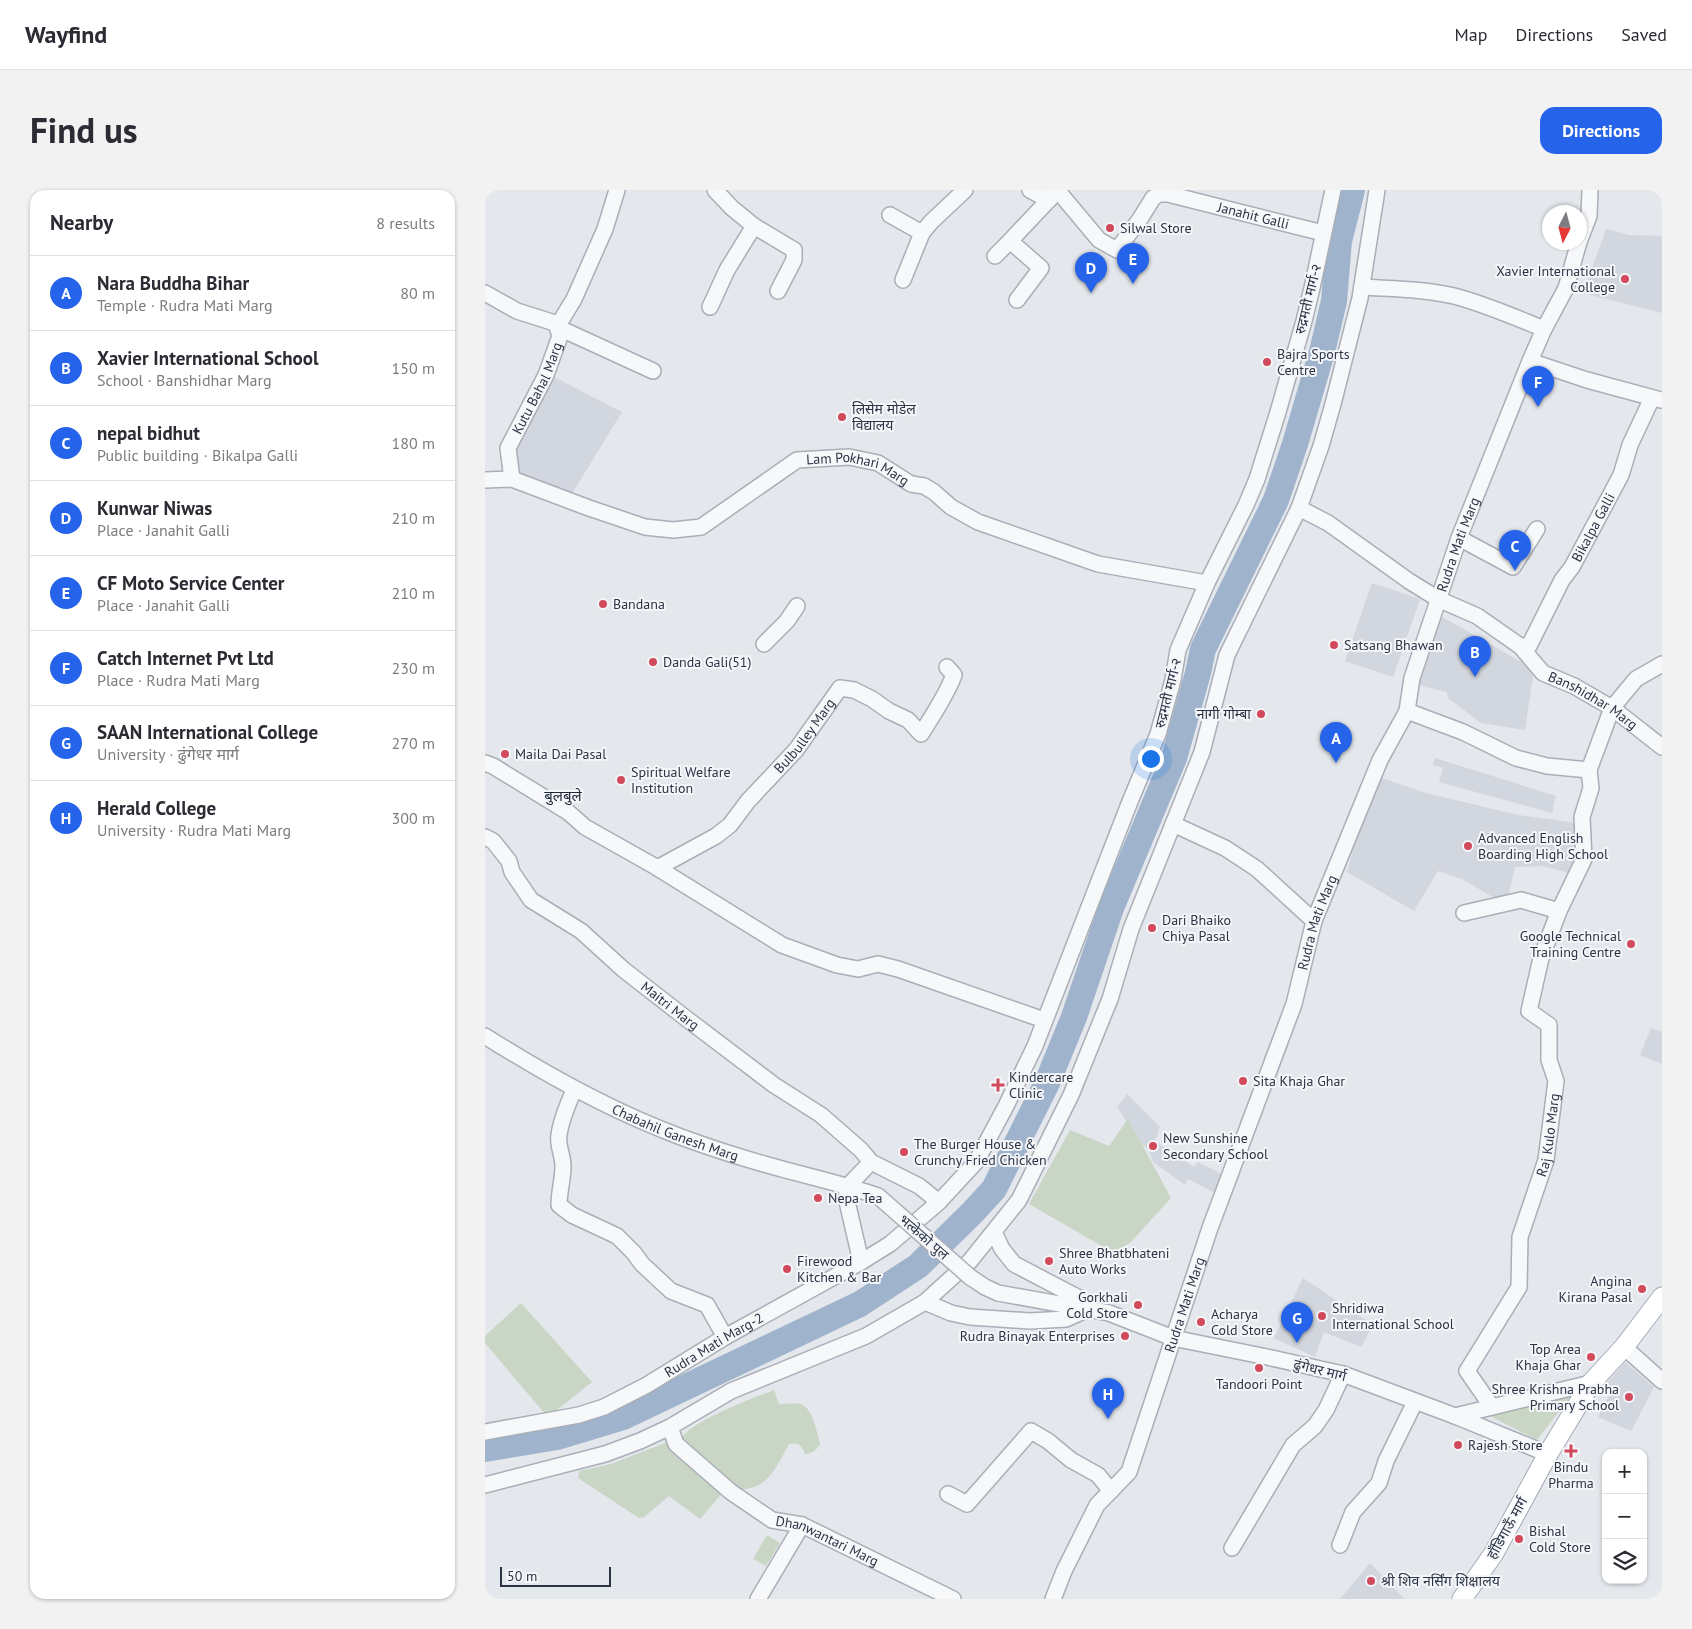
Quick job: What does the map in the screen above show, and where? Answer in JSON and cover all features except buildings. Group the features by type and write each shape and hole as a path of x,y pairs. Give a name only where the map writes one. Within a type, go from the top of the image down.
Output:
{"main road":[{"name":"हाँडिगाऊँ मार्ग","path":"1462,1599 1494,1553 1548,1454 1591,1383 1624,1347 1662,1298"}],"street":[{"name":"Kutu Bahal Marg","path":"512,479 508,448 546,375 560,336 557,326 574,299 601,238 617,190"},
{"path":"715,190 732,208 754,226 794,250 794,260 778,291"},
{"path":"1030,190 1055,194"},
{"name":"रुद्रमती मार्ग-२","path":"939,1202 976,1162 1035,1046 1158,734 1173,680 1178,650 1207,583 1257,479 1304,321 1333,190"},
{"path":"485,1485 605,1454 640,1441 670,1427 731,1391 867,1336 925,1302 970,1261 1019,1200 1071,1095 1110,999 1131,929 1202,752 1227,655 1299,508 1321,446 1362,287 1377,190"},
{"name":"Rudra Mati Marg","path":"1587,221 1590,190"},
{"path":"903,280 922,233 931,222 969,192"},
{"path":"995,256 1055,194"},
{"name":"Janahit Galli","path":"1055,194 1099,240 1117,250 1153,198 1159,194 1168,194 1323,233"},
{"path":"890,215 922,233"},
{"path":"710,307 727,270 754,226"},
{"path":"1010,241 1041,268 1017,300"},
{"name":"Rudra Mati Marg","path":"1053,1599 1064,1571 1097,1505 1129,1472 1211,1228 1294,1004 1314,921 1380,760 1407,711 1412,678 1459,538 1544,329 1566,288 1577,250"},
{"path":"1362,287 1422,291 1453,296 1486,306 1544,329"},
{"path":"485,293 517,312 557,326 653,371"},
{"path":"1531,361 1587,380 1657,399"},
{"name":"Bikalpa Galli","path":"1520,646 1529,646 1562,580 1572,567 1621,475 1630,445 1657,399"},
{"name":"Lam Pokhari Marg","path":"485,480 512,479 589,508 645,526 673,530 701,527 797,460 849,457 878,462 911,484 924,486 934,492 951,507 978,522 1098,564 1207,583"},
{"name":"Banshidhar Marg","path":"1299,508 1328,523 1409,581 1438,599 1477,616 1520,646 1543,673 1574,686 1612,708 1662,747"},
{"path":"1459,538 1513,567 1537,529"},
{"path":"764,644 787,620 797,606"},
{"path":"1407,711 1463,732 1516,758 1547,766 1589,770 1612,708 1636,679 1662,664"},
{"name":"Bulbulley Marg","path":"656,867 716,836 730,825 748,801 796,750 840,688 854,690 872,699 889,711 907,720 921,734 947,692 951,682 954,674 947,667"},
{"path":"485,763 568,812 585,828 656,867 782,945 837,965 858,969 878,964 898,969 1044,1020"},
{"name":"Raj Kulo Marg","path":"1492,1406 1467,1371 1519,1287 1520,1237 1546,1160 1556,1081 1549,1060 1549,1025 1529,1012 1541,958 1559,911 1584,859 1582,817 1591,788 1589,770"},
{"path":"1173,824 1225,848 1257,869 1314,921"},
{"name":"Maitri Marg","path":"485,837 493,841 509,861 513,872 531,900 581,931 624,970 683,1016 774,1085 821,1114 861,1150 871,1162"},
{"path":"1464,913 1521,900 1559,911"},
{"name":"Chabahil Ganesh Marg","path":"485,1036 574,1090 636,1118 681,1136 763,1164 848,1186 878,1196"},
{"path":"574,1090 566,1109 559,1135 560,1153 563,1163 559,1205 572,1215 617,1236 642,1264 671,1291 707,1305 725,1337"},
{"path":"861,1262 846,1197 848,1186 871,1162 919,1186 939,1202"},
{"name":"भत्केको पुल","path":"878,1196 985,1288 998,1293 1086,1310"},
{"name":"Rudra Mati Marg-2","path":"487,1428 579,1415 604,1407 647,1385 725,1337 861,1262 890,1244 939,1202"},
{"path":"925,1302 951,1313 970,1317 1030,1320 1066,1319 1086,1310 1077,1297 1014,1264 1002,1249 994,1232"},
{"name":"ढुंगेधर मार्ग","path":"1086,1310 1109,1313 1173,1338 1343,1374 1455,1416 1548,1454"},
{"path":"1624,1347 1662,1381"},
{"path":"1232,1548 1293,1445 1315,1426 1343,1374"},
{"path":"1455,1416 1591,1383"},
{"path":"1341,1545 1353,1512 1379,1483 1386,1461 1415,1402"},
{"name":"Dhanwantari Marg","path":"670,1427 676,1444 731,1492 773,1520 803,1525 953,1599"},
{"path":"948,1494 967,1504 1031,1431 1048,1441 1071,1460 1098,1475 1111,1491"},
{"path":"762,1598 803,1525"}],"shaded area":[{"name":"Xavier International College","path":"1606,229 1629,235 1662,236 1662,313 1583,293"},
{"path":"552,376 622,412 568,500 512,479 508,448"},
{"path":"1372,583 1420,599 1393,677 1345,661"},
{"path":"1437,614 1534,669 1525,730 1481,723 1448,698 1447,692 1414,684"},
{"path":"1435,758 1556,796 1552,813 1439,782 1443,768 1433,765"},
{"name":"Advanced English Boarding High School","path":"1376,776 1426,793 1518,815 1571,822 1582,830 1577,869 1569,873 1543,866 1515,867 1507,901 1496,899 1462,879 1438,871 1414,911 1347,872"},
{"path":"1651,1028 1662,1032 1662,1064 1640,1055"},
{"name":"New Sunshine Secondary School","path":"1127,1094 1160,1127 1155,1141 1194,1167 1198,1162 1225,1176 1215,1193 1188,1179 1185,1185 1153,1162 1149,1150 1140,1142 1117,1107"},
{"name":"Shridiwa International School","path":"1303,1278 1373,1325 1361,1347 1324,1332 1315,1357 1274,1338"},
{"name":"Shree Krishna Prabha Primary School","path":"1625,1362 1654,1387 1631,1431 1598,1417 1611,1391 1605,1385"},
{"name":"श्री शिव नर्सिंग शिक्षालय","path":"1370,1563 1404,1599 1340,1599"}],"green space":[{"path":"1128,1119 1171,1198 1131,1242 1114,1253 1029,1204 1070,1130 1109,1146"},
{"path":"521,1303 592,1382 552,1414 546,1415 485,1343 485,1336"},
{"path":"774,1390 779,1404 800,1404 808,1410 814,1421 820,1444 814,1451 805,1454 799,1445 795,1443 789,1444 775,1469 764,1482 748,1489 737,1489 681,1440 695,1426 708,1419 738,1404"},
{"path":"1571,1396 1537,1440 1484,1413"},
{"path":"670,1441 724,1491 700,1519 669,1496 644,1517 639,1518 578,1478 579,1471 611,1464"},
{"path":"767,1535 780,1543 766,1566 753,1559"}],"waterway":[{"path":"485,1449 557,1437 623,1417 860,1304 918,1266 994,1189 1047,1083 1074,1017 1111,908 1174,758 1203,649 1276,500 1295,444 1322,352 1334,301 1339,241 1352,190"}],"place":[{"name":"Silwal Store","path":"1110,228"},
{"name":"Xavier International College","path":"1625,279"},
{"name":"CF Moto Service Center","path":"1133,284"},
{"name":"Kunwar Niwas","path":"1091,293"},
{"name":"Bajra Sports Centre","path":"1267,362"},
{"name":"Catch Internet Pvt Ltd","path":"1538,407"},
{"name":"लिसेम मोडेल विद्यालय","path":"842,417"},
{"name":"nepal bidhut","path":"1515,571"},
{"name":"Bandana","path":"603,604"},
{"name":"Satsang Bhawan","path":"1334,645"},
{"name":"Danda Gali(51)","path":"653,662"},
{"name":"Xavier International School","path":"1475,677"},
{"name":"नागी गोम्बा","path":"1261,714"},
{"name":"Maila Dai Pasal","path":"505,754"},
{"name":"Nara Buddha Bihar","path":"1336,763"},
{"name":"Spiritual Welfare Institution","path":"621,780"},
{"name":"Advanced English Boarding High School","path":"1468,846"},
{"name":"Dari Bhaiko Chiya Pasal","path":"1152,928"},
{"name":"Google Technical Training Centre","path":"1631,944"},
{"name":"Sita Khaja Ghar","path":"1243,1081"},
{"name":"Kindercare Clinic","path":"998,1085"},
{"name":"New Sunshine Secondary School","path":"1153,1146"},
{"name":"The Burger House & Crunchy Fried Chicken","path":"904,1152"},
{"name":"Nepa Tea","path":"818,1198"},
{"name":"Shree Bhatbhateni Auto Works","path":"1049,1261"},
{"name":"Firewood Kitchen & Bar","path":"787,1269"},
{"name":"Angina Kirana Pasal","path":"1642,1289"},
{"name":"Gorkhali Cold Store","path":"1138,1305"},
{"name":"Shridiwa International School","path":"1322,1316"},
{"name":"Acharya Cold Store","path":"1201,1322"},
{"name":"Rudra Binayak Enterprises","path":"1125,1336"},
{"name":"SAAN International College","path":"1297,1343"},
{"name":"Top Area Khaja Ghar","path":"1591,1357"},
{"name":"Tandoori Point","path":"1259,1368"},
{"name":"Shree Krishna Prabha Primary School","path":"1629,1397"},
{"name":"Herald College","path":"1108,1419"},
{"name":"Rajesh Store","path":"1458,1445"},
{"name":"Bindu Pharma","path":"1571,1451"},
{"name":"Bishal Cold Store","path":"1519,1539"},
{"name":"श्री शिव नर्सिंग शिक्षालय","path":"1371,1581"}],"district":[{"name":"बुलबुले","path":"563,795"}]}
